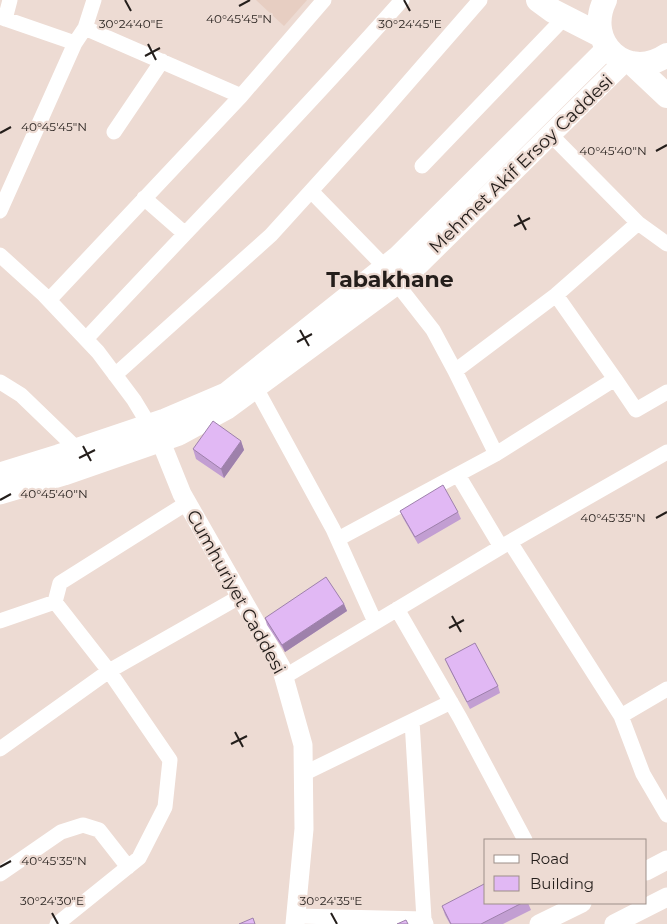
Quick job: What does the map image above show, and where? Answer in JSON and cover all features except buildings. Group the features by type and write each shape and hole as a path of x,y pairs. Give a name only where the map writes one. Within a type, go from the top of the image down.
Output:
{"main road":[{"path":"538,0 616,52 667,96"},
{"path":"605,0 600,10 598,22 616,52 645,64 667,55"},
{"name":"Mehmet Akif Ersoy Caddesi","path":"0,494 64,475 180,435 227,409 397,284 551,134 616,52"},
{"name":"Mehmet Akif Ersoy Caddesi","path":"0,473 166,419 226,393 385,267 616,52"}],"street":[{"path":"10,0 2,18 75,43"},
{"path":"0,211 75,43 85,28 94,0"},
{"path":"49,300 241,96 324,0"},
{"path":"86,340 184,233 334,77 402,0"},
{"path":"115,375 271,235 480,0"},
{"path":"422,166 565,17"},
{"path":"85,28 241,96"},
{"path":"114,132 162,61"},
{"path":"551,134 638,223 667,244"},
{"path":"311,191 385,267"},
{"path":"144,198 184,233"},
{"path":"455,371 556,295 638,223"},
{"path":"0,255 49,300 86,340 134,400 148,425 161,442"},
{"path":"397,284 433,330 496,454"},
{"path":"556,295 636,410 667,392"},
{"path":"338,539 496,454 614,379"},
{"path":"0,382 21,395 77,449"},
{"path":"256,388 338,539 376,622"},
{"name":"Cumhuriyet Caddesi","path":"161,442 182,494 281,667 303,746 304,829 295,920"},
{"path":"284,678 505,544 664,459"},
{"path":"458,475 621,716 642,774 667,815"},
{"path":"55,602 60,584 187,503"},
{"path":"0,749 109,671 241,596"},
{"path":"0,621 55,602"},
{"path":"55,602 109,671 170,760 166,807 139,858 57,924"},
{"path":"397,609 451,702 524,839"},
{"path":"621,716 667,689"},
{"path":"303,774 451,702"},
{"path":"295,920 425,921 412,722"},
{"path":"0,874 61,832 83,825 99,830 128,866"},
{"path":"647,870 667,860"},
{"path":"614,924 667,898"},
{"path":"539,924 561,907 577,904"}],"shaded area":[{"path":"256,0 307,0 284,26"}],"district":[{"name":"Tabakhane","path":"390,279"}]}
